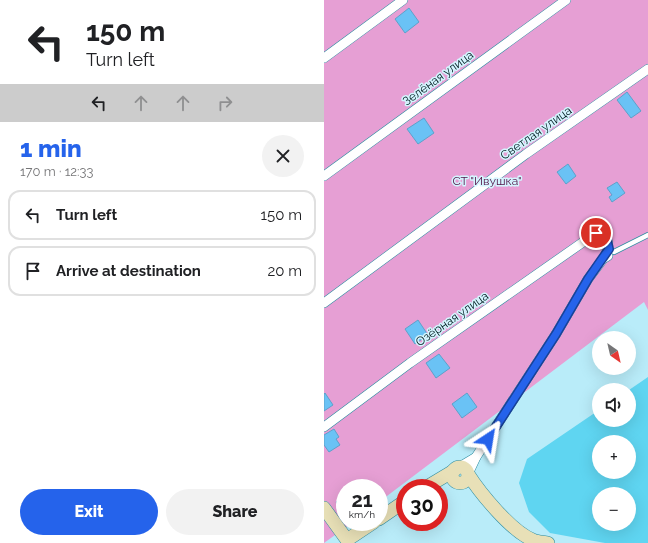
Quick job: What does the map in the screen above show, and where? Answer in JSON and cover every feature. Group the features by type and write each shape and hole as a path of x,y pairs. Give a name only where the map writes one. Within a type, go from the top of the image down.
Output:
{"street":[{"path":"324,58 403,0"},
{"name":"Зелёная улица","path":"324,176 566,0"},
{"name":"Светлая улица","path":"324,303 526,154 648,69"},
{"name":"Озёрная улица","path":"324,427 410,363 596,233 606,236 609,242 609,249 603,259"},
{"path":"448,479 459,475 476,458 556,334 588,279 603,259 614,252"},
{"path":"459,475 476,458"},
{"path":"459,475 532,540 548,543"},
{"path":"324,508 336,525"},
{"path":"341,531 347,540 360,531"}],"lane":[{"path":"614,252 648,235"}],"green space":[{"name":"СТ \"Ивушка\"","path":"324,0 648,0 648,310 644,302 606,331 592,331 592,341 409,479 396,479 396,489 388,495 388,479 336,479 336,531 341,531 324,543"}],"water":[{"path":"648,377 648,543 605,543 550,533 529,512 519,483 527,459 592,415 592,427 636,427 636,385"}],"building":[{"path":"409,8 419,22 405,33 395,19"},
{"path":"627,92 641,111 631,118 617,100"},
{"path":"424,118 434,133 418,144 407,129"},
{"path":"568,164 576,176 566,184 557,172"},
{"path":"617,182 625,193 612,202 609,197 612,195 607,188"},
{"path":"418,320 428,335 415,344 405,329"},
{"path":"439,354 450,368 436,378 426,363"},
{"path":"325,393 333,405 324,411 324,394"},
{"path":"467,393 477,407 462,418 452,404"},
{"path":"334,429 339,437 336,439 340,445 329,452 324,445 324,435"}],"route":[{"path":"488,439 495,430 518,390 556,334 588,279 609,249 609,242 606,236 596,233"}]}
